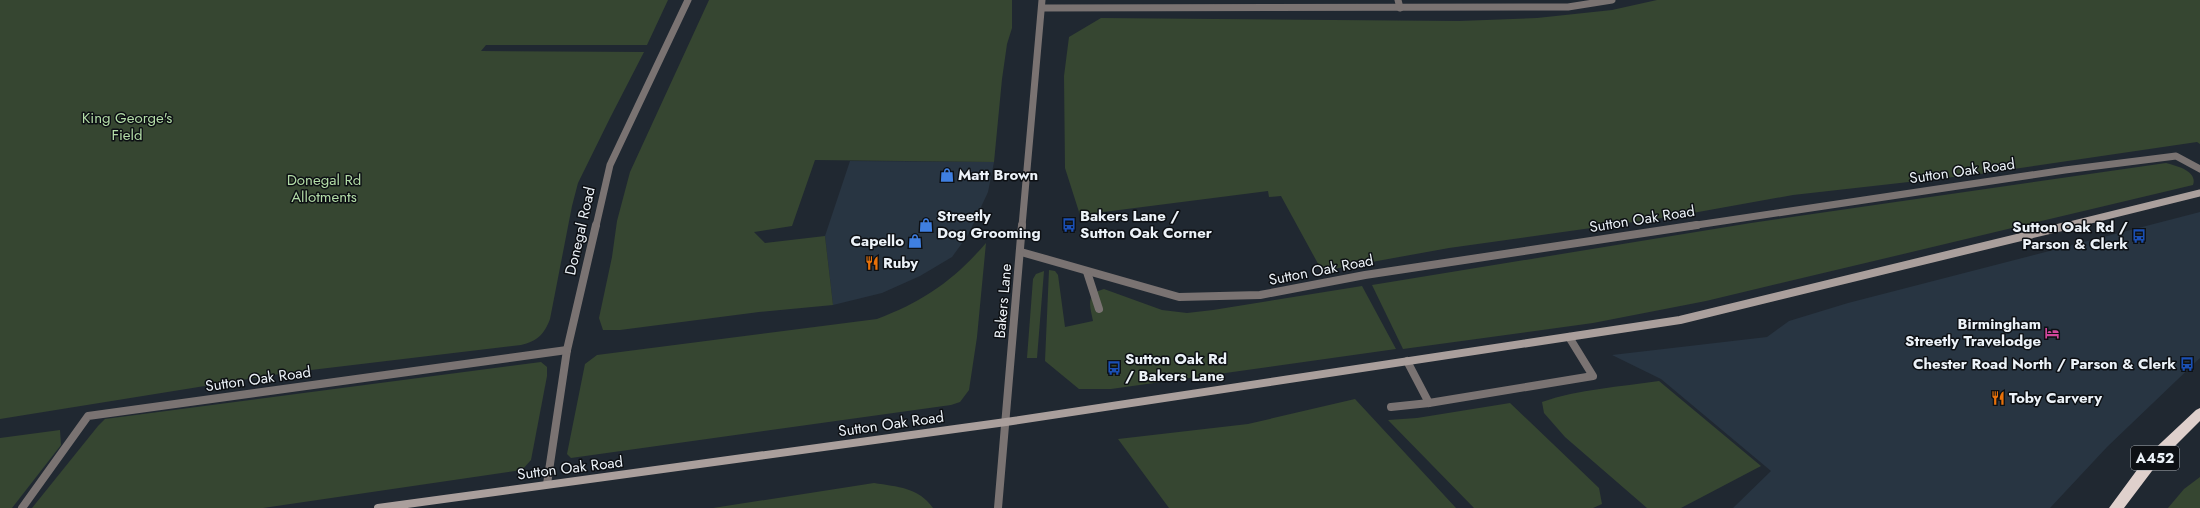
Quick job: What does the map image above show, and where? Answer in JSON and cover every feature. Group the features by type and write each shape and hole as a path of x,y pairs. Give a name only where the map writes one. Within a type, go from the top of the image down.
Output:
{"highway":[{"name":"A452","path":"2116,508 2154,459 2200,412"}],"main road":[{"name":"Sutton Oak Road","path":"378,508 1006,422 1680,320 2200,194"}],"street":[{"name":"Donegal Road","path":"547,484 567,350 610,166 688,0"},
{"path":"1398,0 1400,8"},
{"path":"1042,4 1400,8 1568,7 1612,0"},
{"name":"Bakers Lane","path":"998,508 1042,4"},
{"name":"Sutton Oak Road","path":"1021,252 1179,297 1260,295 1365,275 2065,170 2176,156 2200,169"},
{"path":"1087,272 1099,309"},
{"path":"1391,407 1429,403 1593,376 1569,337"},
{"name":"Sutton Oak Road","path":"22,508 88,416 567,350"},
{"path":"1407,361 1429,403"}],"shaded area":[{"path":"850,161 994,162 988,192 968,235 952,257 920,276 882,293 833,305 825,236"},
{"path":"2200,212 2200,358 2107,447 2050,508 1733,508 1771,471 1661,379 1612,355 1767,337 1789,321 1848,303"}],"green space":[{"path":"0,0 668,0 647,45 486,45 481,51 644,52 578,183 572,206 550,319 545,329 536,339 521,345 286,373 0,419"},
{"path":"709,0 1012,0 1012,28 1007,44 1002,79 994,162 815,160 792,226 754,232 765,243 825,236 833,305 759,312 620,330 603,330 599,318 612,257 617,221 630,172"},
{"path":"1657,0 2200,0 2200,144 2197,142 1980,174 1793,195 1676,216 1449,248 1322,271 1281,196 1269,197 1268,191 1080,215 1065,168 1064,76 1069,37 1101,18 1459,21 1537,18 1612,10"},
{"path":"2166,163 2186,170 2190,173 2194,180 2193,185 1706,301 1593,323 1403,349 1372,285 1751,223"},
{"path":"986,243 977,337 969,390 960,402 951,405 571,458 567,454 585,364 597,355 877,319 909,305 937,288 962,268"},
{"path":"1049,270 1055,271 1058,275 1065,327 1093,321 1090,306 1091,297 1098,291 1104,289 1162,310 1187,313 1362,286 1396,349 1111,389 1079,389 1045,361"},
{"path":"1044,271 1037,358 1027,358 1033,279 1036,274"},
{"path":"541,362 547,367 547,376 531,460 522,470 263,508 32,508 105,419"},
{"path":"1659,381 1761,466 1681,508 1647,508 1565,437 1544,413 1542,402 1570,394"},
{"path":"1355,399 1456,508 1169,508 1118,439 1248,424"},
{"path":"1510,403 1599,488 1602,504 1593,508 1474,508 1388,420 1417,418"},
{"path":"60,430 61,445 12,508 0,508 0,438"},
{"path":"2200,477 2200,508 2168,508 2184,489"},
{"path":"874,483 907,489 921,496 933,508 713,508"}],"place":[{"name":"Matt Brown","path":"947,175"},
{"name":"Streetly Dog Grooming","path":"926,225"},
{"name":"Bakers Lane / Sutton Oak Corner","path":"1069,225"},
{"name":"Sutton Oak Rd / Parson & Clerk","path":"2139,236"},
{"name":"Capello","path":"915,241"},
{"name":"Ruby","path":"872,263"},
{"name":"Birmingham Streetly Travelodge","path":"2052,333"},
{"name":"Chester Road North / Parson & Clerk","path":"2187,364"},
{"name":"Sutton Oak Rd / Bakers Lane","path":"1114,368"},
{"name":"Toby Carvery","path":"1998,398"}],"park label":[{"name":"King George's Field","path":"127,126"},
{"name":"Donegal Rd Allotments","path":"324,188"}]}
